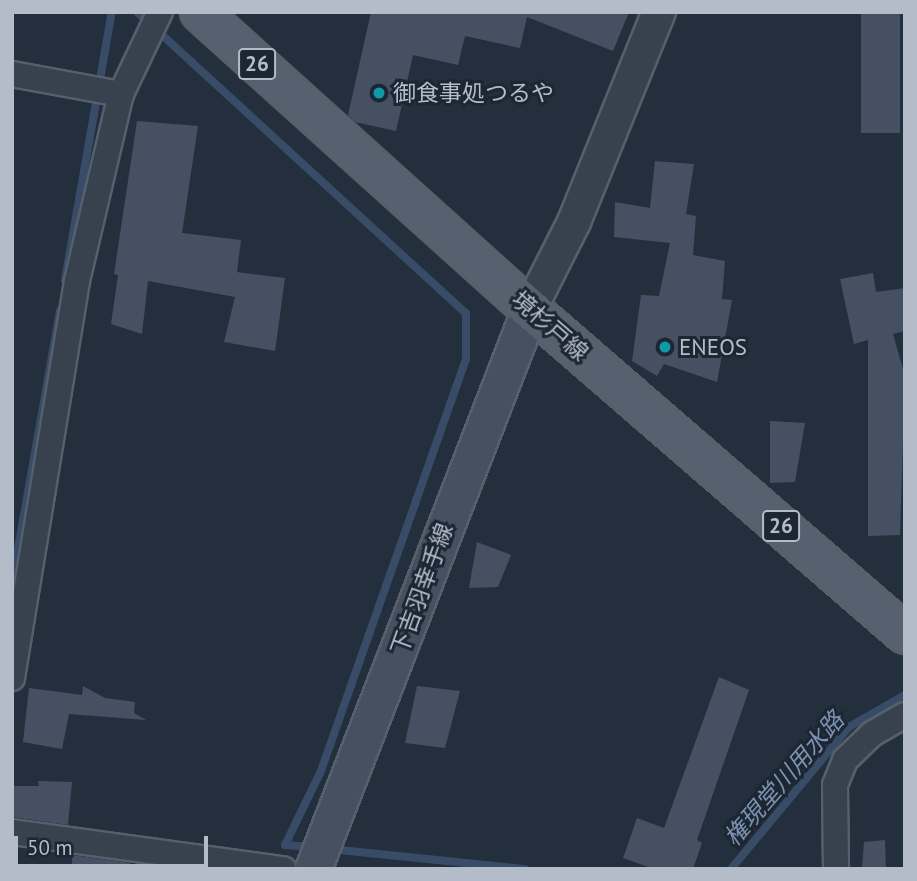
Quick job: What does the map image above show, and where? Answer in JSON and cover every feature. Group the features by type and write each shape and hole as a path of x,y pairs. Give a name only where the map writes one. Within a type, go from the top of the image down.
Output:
{"main road":[{"name":"境杉戸線","path":"200,12 530,309 905,634"},
{"name":"下吉羽幸手線","path":"313,869 530,309"}],"street":[{"path":"12,678 77,281 121,94 160,12"},
{"path":"530,309 574,222 659,12"},
{"path":"12,74 121,94"},
{"path":"836,869 835,785 845,760 872,734 905,715"},
{"path":"12,832 283,869"}],"building":[{"name":"御食事処つるや","path":"371,12 629,12 613,51 527,17 520,48 465,36 458,65 413,55 396,131 355,122 348,115"},
{"path":"861,12 900,12 900,133 861,133"},
{"path":"137,121 198,126 182,233 241,240 237,272 285,278 275,351 224,342 235,297 148,281 142,334 111,324 118,275 114,274"},
{"path":"655,161 694,164 686,214 696,216 693,255 725,261 722,299 732,300 717,382 664,364 657,376 632,361 641,295 659,296 670,243 614,237 615,202 650,208"},
{"path":"873,273 876,292 905,288 905,331 893,334 905,376 900,535 868,536 868,340 854,344 840,279"},
{"path":"770,421 805,423 795,482 770,483"},
{"path":"477,542 511,555 498,587 469,588"},
{"path":"719,677 749,690 697,840 702,843 693,869 654,869 623,858 637,818 664,828"},
{"path":"83,686 105,698 135,702 134,713 146,720 69,714 62,749 23,742 29,688 82,695"},
{"path":"417,686 460,691 445,748 405,743"},
{"path":"38,781 72,782 68,825 12,817 12,786 39,786"},
{"path":"885,840 886,869 862,869 864,842"},
{"path":"72,855 130,863 129,869 72,869"}],"waterway":[{"path":"65,280 112,12"},
{"path":"137,12 466,313 466,359 320,773 285,845 314,847"},
{"path":"12,583 60,310"},
{"name":"権現堂川用水路","path":"731,869 849,727 905,695"},
{"path":"330,849 525,869"}],"place":[{"name":"御食事処つるや","path":"379,93"},
{"name":"ENEOS","path":"665,347"}]}
